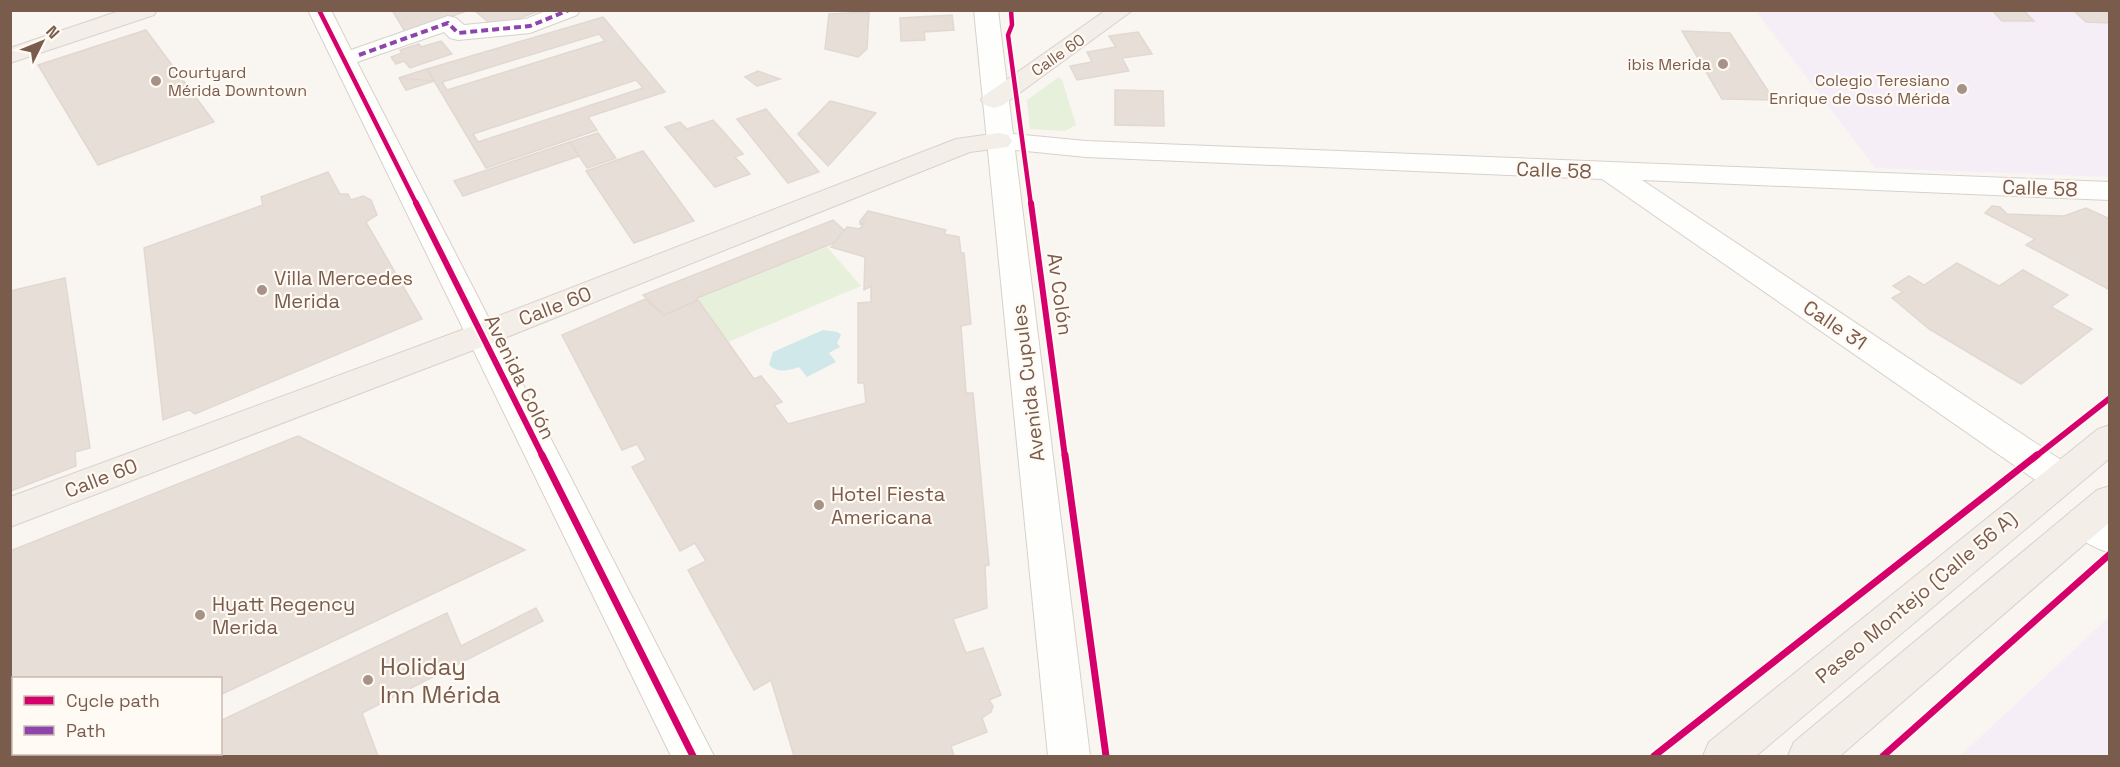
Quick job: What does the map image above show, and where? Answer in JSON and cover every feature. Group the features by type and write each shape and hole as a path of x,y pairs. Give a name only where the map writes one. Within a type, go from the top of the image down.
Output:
{"main road":[{"path":"10,56 146,10"},
{"name":"Calle 60","path":"994,100 1122,10"},
{"name":"Calle 60","path":"10,512 481,335 965,145 999,141"},
{"name":"Paseo Montejo (Calle 56 A)","path":"1724,756 2109,438"},
{"path":"1809,756 2101,520"}],"street":[{"name":"Avenida Colón","path":"319,10 693,756"},
{"path":"359,55 448,23 458,33 531,26 569,10"},
{"name":"Avenida Cupules","path":"986,10 994,100 1070,756"},
{"name":"Calle 58","path":"999,141 1086,149 2107,193"},
{"name":"Calle 31","path":"1611,172 2060,478"}],"shaded area":[{"name":"Colegio Teresiano Enrique de Ossó Mérida","path":"1756,11 2109,11 2109,177 1875,168"},
{"path":"2109,617 2109,756 1960,756"}],"green space":[{"path":"1059,77 1062,80 1076,125 1065,131 1030,129 1027,100"},
{"path":"827,247 861,286 728,342 697,298"}],"water":[{"path":"823,330 838,332 841,335 837,343 840,347 829,353 836,362 807,377 799,367 783,370 769,365 773,352"}],"building":[{"path":"392,10 469,10 406,33"},
{"path":"474,10 541,10 495,28"},
{"path":"1992,10 2023,10 2034,21 2002,21"},
{"path":"2073,10 2104,10 2110,15 2110,23 2086,22"},
{"path":"869,12 867,49 858,57 825,49 829,14"},
{"path":"952,15 954,30 924,32 925,40 901,41 900,18"},
{"path":"603,17 665,92 588,117 597,130 486,168 427,69","holes":["599,34 605,41 447,90 442,82","636,80 643,88 478,142 473,134"]},
{"path":"146,30 214,122 98,165 38,65"},
{"path":"1682,31 1730,33 1774,100 1722,99"},
{"path":"1138,32 1152,54 1122,58 1129,71 1077,80 1070,66 1092,62 1087,52 1116,47 1109,36"},
{"path":"441,41 452,54 410,68 404,61 396,64 391,57 402,53 400,50"},
{"path":"427,69 434,81 406,90 399,78"},
{"path":"427,69 434,81 399,78"},
{"path":"758,71 780,79 757,86 745,77"},
{"path":"1115,90 1163,91 1164,126 1115,125"},
{"path":"830,101 876,113 828,166 798,134"},
{"path":"766,109 819,172 788,183 737,119"},
{"path":"713,120 743,154 735,157 750,174 715,187 665,127 680,122 687,129"},
{"path":"598,133 616,158 587,168 570,142"},
{"path":"570,142 579,156 463,196 454,181"},
{"path":"643,151 694,221 634,243 586,171"},
{"path":"328,172 340,194 348,194 351,200 363,196 371,200 377,215 366,222 422,319 195,414 189,410 163,420 144,248 263,205 261,197"},
{"path":"1992,206 2000,207 2007,214 2064,216 2086,208 2110,219 2110,290 2026,245 2035,239 1985,213"},
{"name":"Hotel Fiesta Americana","path":"868,211 946,230 944,234 959,237 961,253 964,253 971,324 961,326 966,393 973,393 989,565 985,566 987,608 953,619 966,653 983,648 1001,695 989,700 993,706 991,712 982,718 987,732 951,746 954,756 794,756 771,680 754,690 688,570 706,561 695,543 680,551 632,467 646,460 637,444 622,450 562,335 645,299 664,315 698,300 754,379 761,376 782,402 774,405 788,424 866,403 864,383 858,383 858,303 871,302 871,286 864,290 865,257 831,247 847,227 860,229 864,223 860,224 860,221"},
{"path":"833,220 844,230 834,243 697,298 696,301 664,315 643,295"},
{"path":"1957,263 1999,286 2023,270 2068,295 2051,307 2092,329 2021,384 1929,329 1892,298 1903,292 1893,286 1909,276 1924,285"},
{"path":"65,278 90,448 75,452 76,466 11,491 10,291"},
{"name":"Hyatt Regency Merida","path":"298,436 525,550 222,694 222,677 12,677 12,755 96,755 93,756 10,756 10,551"},
{"name":"Holiday Inn Mérida","path":"536,608 543,621 362,713 378,756 148,756 222,755 222,720 447,613 461,646"}],"marked path":[{"path":"359,55 448,23 458,33 530,26 569,10"}],"cycle path":[{"path":"319,10 693,756"},
{"name":"Av Colón","path":"1011,10 1012,25 1008,35 1106,756"},
{"path":"1654,756 2110,398"},
{"path":"1883,756 2110,554"}],"place":[{"name":"ibis Merida","path":"1723,64"},
{"name":"Courtyard Mérida Downtown","path":"156,81"},
{"name":"Colegio Teresiano Enrique de Ossó Mérida","path":"1962,89"},
{"name":"Villa Mercedes Merida","path":"262,290"},
{"name":"Hotel Fiesta Americana","path":"819,505"},
{"name":"Hyatt Regency Merida","path":"200,615"},
{"name":"Holiday Inn Mérida","path":"368,680"}]}
